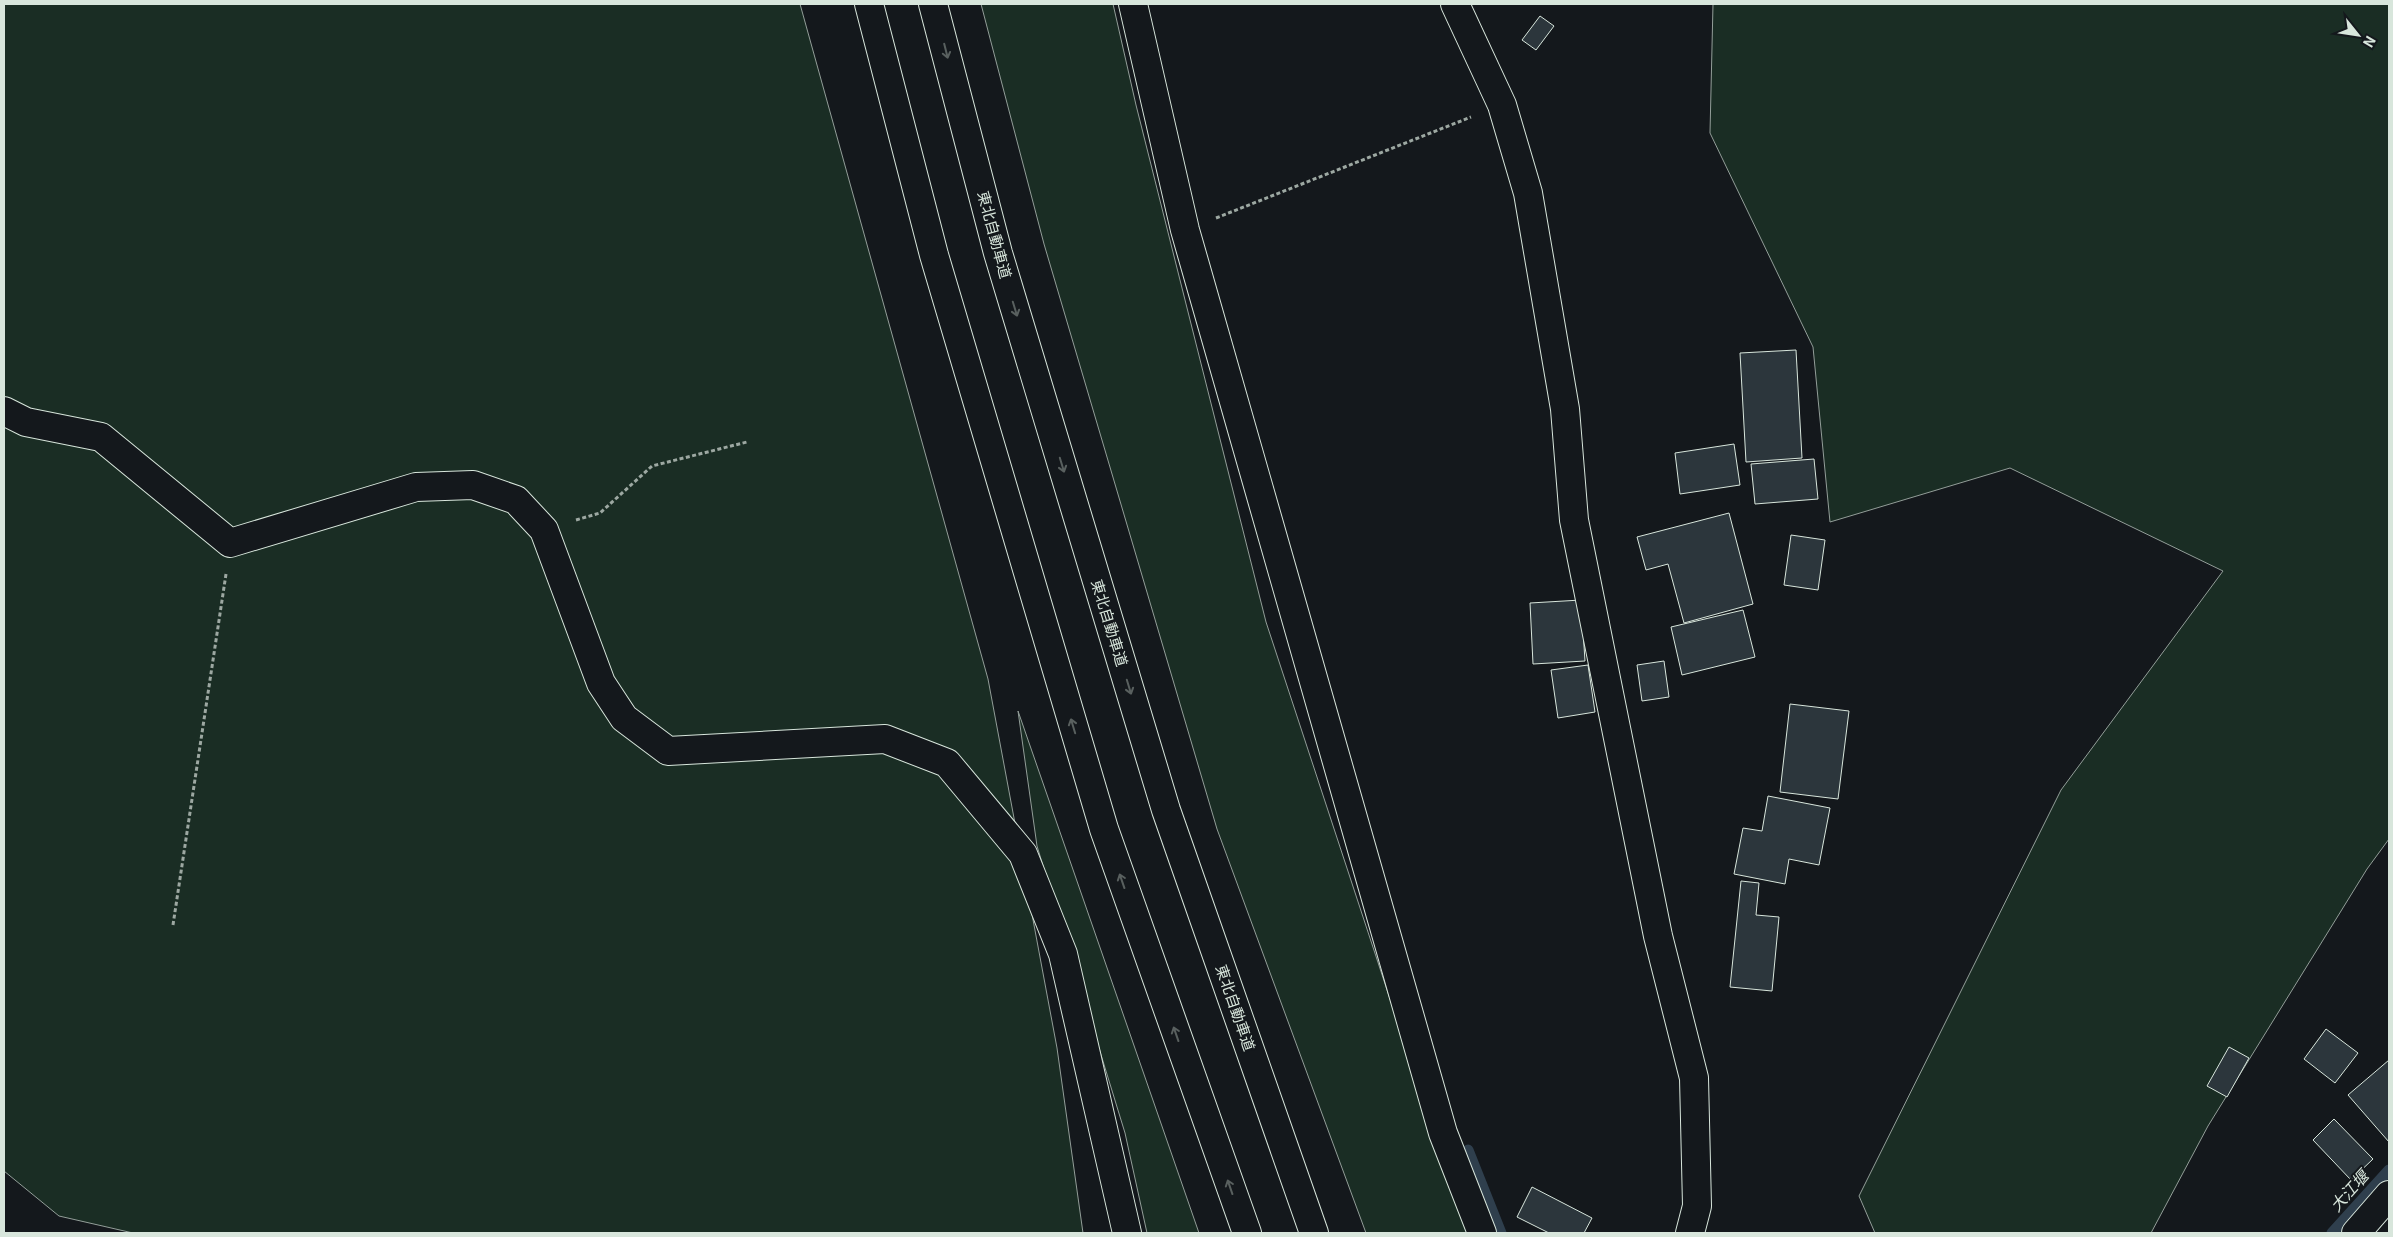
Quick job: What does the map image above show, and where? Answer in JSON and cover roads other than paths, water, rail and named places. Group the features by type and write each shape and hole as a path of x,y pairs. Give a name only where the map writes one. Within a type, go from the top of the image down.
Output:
{"main road":[{"path":"869,4 934,254 1104,828 1247,1233"},
{"name":"東北自動車道","path":"934,4 998,254 1166,810 1314,1233"},
{"path":"1133,4 1185,230 1442,1133 1482,1233"},
{"path":"1456,4 1502,105 1530,202 1565,409 1574,520 1658,936 1694,1078 1697,1206 1690,1233"},
{"path":"4,411 26,422 101,437 230,543 416,487 473,485 516,500 544,530 601,683 624,718 668,751 886,739 947,763 1023,854 1062,954 1127,1233"},
{"path":"2356,1233 2389,1195"}],"waterway":[{"path":"1468,1150 1501,1233"},
{"name":"大江堰","path":"2332,1233 2389,1170"}]}
